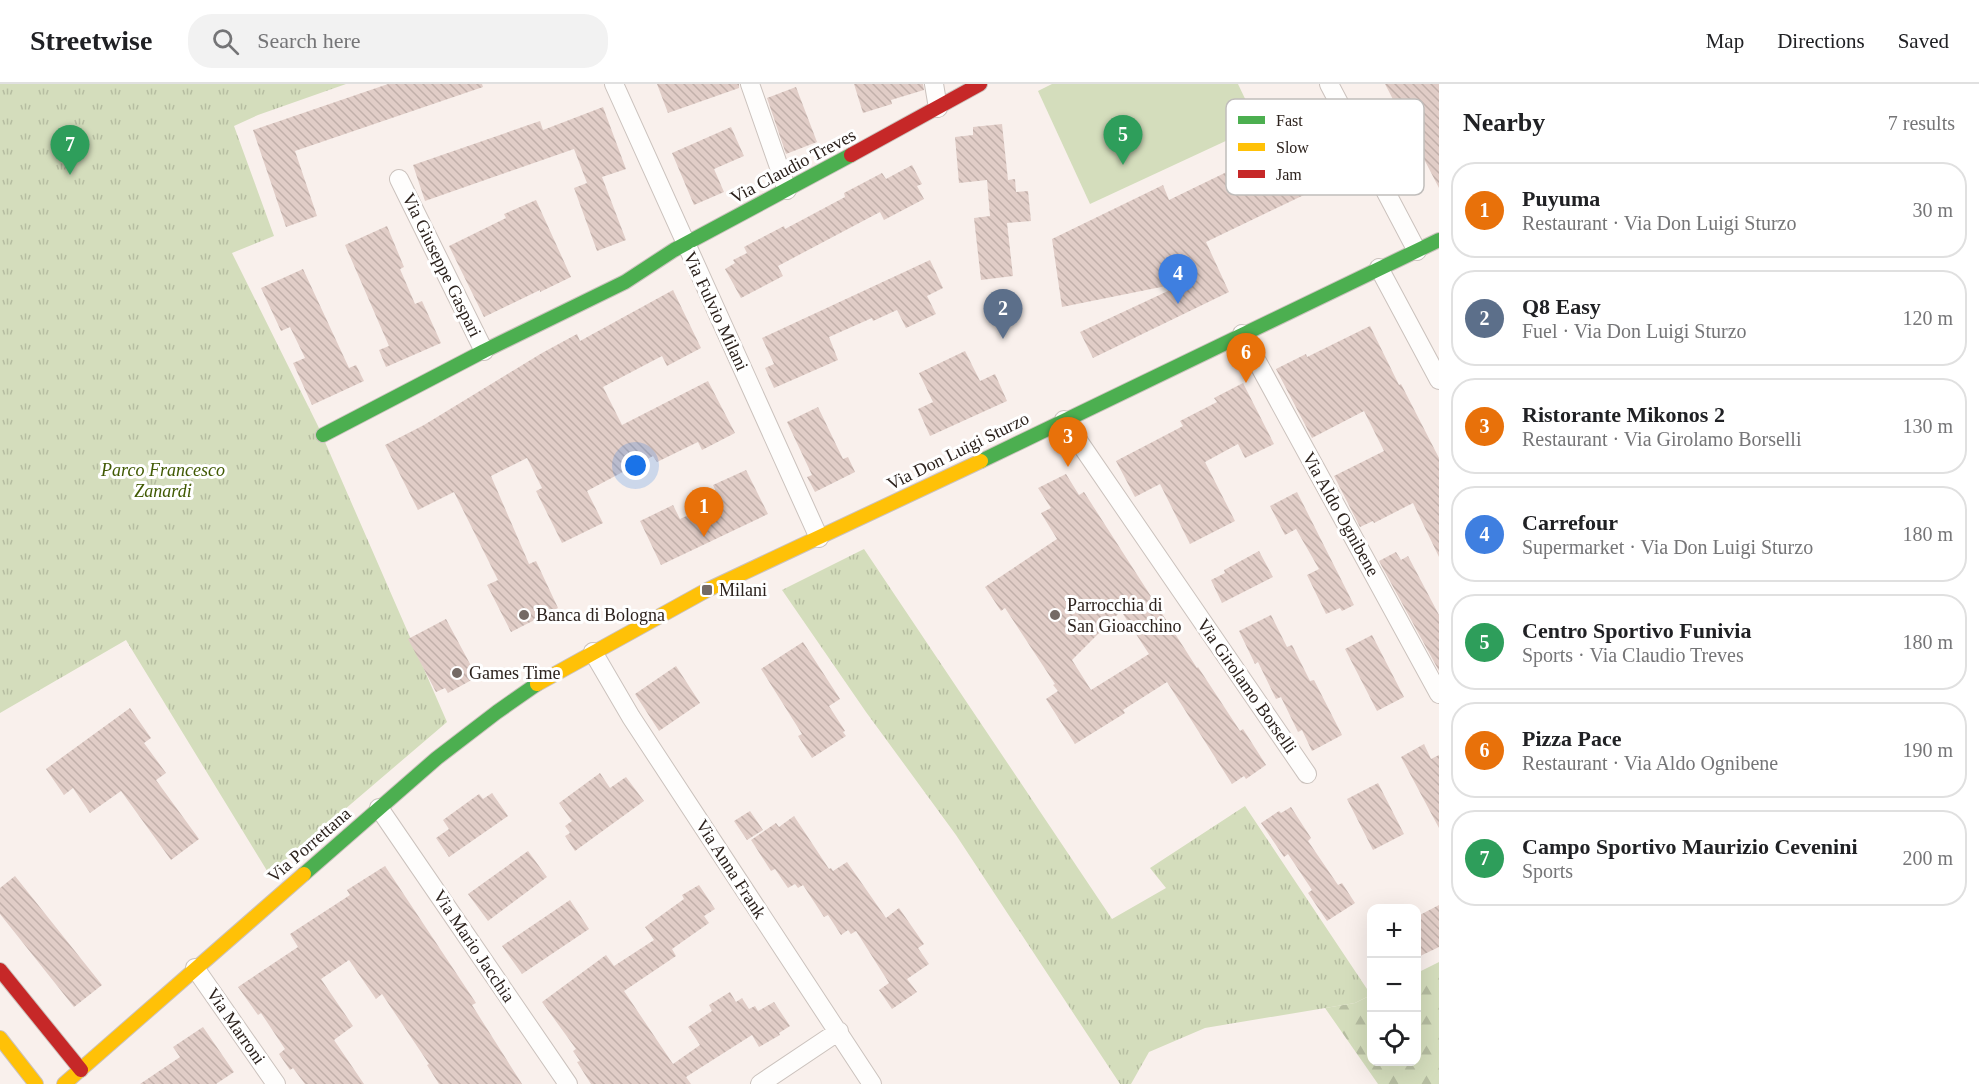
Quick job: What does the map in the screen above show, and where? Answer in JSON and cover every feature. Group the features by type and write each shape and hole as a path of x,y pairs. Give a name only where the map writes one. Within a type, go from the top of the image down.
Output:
{"main road":[{"name":"Via Claudio Treves","path":"625,282 685,244 980,84"},
{"name":"Via Don Luigi Sturzo","path":"593,652 707,590 1439,240"},
{"name":"Via Giuseppe Gaspari","path":"323,435 484,351 625,282"},
{"name":"Via Porrettana","path":"64,1084 437,758 546,678 593,652"},
{"path":"0,970 81,1070"},
{"path":"0,1038 36,1084"}],"street":[{"name":"Via Fulvio Milani","path":"614,84 819,538"},
{"path":"750,84 787,190"},
{"path":"934,84 938,108"},
{"path":"1329,84 1337,99"},
{"name":"Via Giuseppe Gaspari","path":"399,179 484,351"},
{"path":"1387,195 1417,251"},
{"path":"1379,268 1439,380"},
{"name":"Via Aldo Ognibene","path":"1242,334 1439,694"},
{"name":"Via Girolamo Borselli","path":"1064,420 1307,774"},
{"name":"Via Anna Frank","path":"593,652 631,717 872,1084"},
{"name":"Via Mario Jacchia","path":"379,808 568,1084"},
{"name":"Via Marroni","path":"195,968 276,1084"},
{"path":"760,1084 839,1031"}],"green space":[{"name":"Parco Francesco Zanardi","path":"0,84 346,84 258,115 234,126 274,236 232,253 318,426 447,722 269,874 126,640 0,713"},
{"path":"1052,84 1238,84 1245,99 1226,99 1226,141 1090,204 1038,91"},
{"path":"864,549 1112,919 1166,888 1150,868 1245,806 1367,989 1367,997 1355,1003 1205,1028 1149,1052 1131,1084 1120,1084 956,835 866,712 782,590"},
{"path":"1439,962 1439,1084 1378,1084 1325,1008 1355,1003 1367,997 1367,1066 1421,1066 1421,971"}],"building":[{"path":"388,84 482,84 483,87 295,151 317,216 286,227 253,130"},
{"path":"657,84 739,84 739,88 668,113"},
{"path":"854,84 923,84 924,90 891,100 892,104 863,113"},
{"path":"1385,84 1439,84 1439,188 1424,159 1424,99 1393,99"},
{"path":"796,87 817,142 786,154 767,98"},
{"path":"603,107 626,169 602,177 626,240 597,251 574,188 587,183 574,149 425,201 413,165 540,121 543,130"},
{"path":"1002,124 1008,180 1015,179 1016,192 1028,191 1031,221 1007,223 1013,276 981,280 974,218 990,216 987,180 959,183 955,137 973,135 973,127"},
{"path":"731,127 744,156 714,169 724,192 694,205 672,153"},
{"path":"912,165 922,184 917,186 924,199 884,220 880,212 778,266 783,276 741,298 725,269 735,263 733,260 747,253 744,247 784,226 785,229 845,197 844,193 882,173 886,179"},
{"path":"1226,172 1226,195 1304,195 1206,242 1229,292 1093,358 1080,332 1168,291 1166,286 1062,307 1052,239 1163,185 1169,200"},
{"path":"536,200 571,277 484,317 449,246 506,218 504,214"},
{"path":"387,226 404,267 400,269 415,304 422,301 441,343 386,367 379,350 389,346 345,245"},
{"path":"930,260 943,288 927,296 936,314 906,328 897,310 829,337 838,360 774,388 765,368 774,364 762,338"},
{"path":"303,269 349,368 356,365 364,381 312,405 293,363 305,358 290,327 281,331 261,288"},
{"path":"673,290 701,348 667,366 662,356 603,387 622,425 708,381 735,433 702,450 698,442 657,462 653,456 587,491 603,523 562,543 536,491 542,488 527,458 491,476 529,564 536,561 558,608 511,632 487,585 498,580 454,492 418,510 385,445 424,425 577,334 580,341"},
{"path":"1370,326 1439,458 1439,557 1413,503 1374,523 1373,521 1360,527 1334,476 1384,451 1364,411 1312,438 1276,369 1306,354 1307,357"},
{"path":"965,351 980,381 995,374 1007,401 930,436 918,409 933,402 919,373"},
{"path":"1243,383 1274,444 1245,458 1238,444 1205,462 1235,521 1190,544 1160,484 1135,497 1116,461 1183,426 1180,421 1217,402 1214,398"},
{"path":"818,407 843,459 848,457 855,472 815,492 807,477 812,475 787,422"},
{"path":"746,470 768,514 661,565 640,521 673,505 680,519 720,500 713,485"},
{"path":"1066,474 1079,495 1084,492 1197,668 1240,731 1243,729 1266,765 1246,779 1244,776 1232,784 1167,682 1123,710 1125,713 1075,744 1046,699 1058,691 1053,685 1055,684 1005,608 1001,611 985,587 1057,539 1041,513 1051,508 1038,488","holes":["1121,611 1149,654 1091,690 1072,660"]},
{"path":"1297,492 1354,605 1342,611 1340,608 1326,614 1307,575 1319,569 1296,529 1285,535 1270,506"},
{"path":"1259,551 1273,577 1222,603 1211,580 1225,573 1224,570"},
{"path":"1396,552 1401,560 1408,556 1439,615 1439,671 1379,561"},
{"path":"1271,615 1287,647 1292,645 1310,681 1314,680 1342,735 1312,751 1302,730 1298,732 1281,697 1276,699 1258,662 1255,664 1239,631"},
{"path":"446,619 477,677 448,693 445,688 436,692 408,639"},
{"path":"1372,635 1404,697 1377,711 1345,649"},
{"path":"803,642 840,699 829,706 846,736 812,758 798,736 802,734 761,669"},
{"path":"676,666 700,703 659,731 635,694"},
{"path":"130,708 151,738 144,743 166,773 156,780 199,839 171,860 121,791 90,813 73,788 64,795 46,769"},
{"path":"1424,744 1431,759 1439,755 1439,828 1401,757"},
{"path":"600,773 610,788 626,777 644,801 575,851 565,836 570,833 565,826 572,821 559,803"},
{"path":"1378,783 1404,834 1373,850 1347,799"},
{"path":"492,793 508,816 449,857 436,838 449,829 443,820 479,794 483,799"},
{"path":"1291,807 1311,838 1308,841 1338,885 1342,883 1355,903 1327,921 1308,893 1312,890 1288,854 1284,857 1261,823 1279,811 1281,813"},
{"path":"750,811 763,830 747,840 734,821"},
{"path":"794,816 829,869 833,871 847,862 886,918 899,908 924,944 918,948 929,964 907,979 917,992 892,1009 879,990 889,983 856,931 851,934 848,930 841,935 828,915 824,917 803,885 798,888 795,884 788,888 775,869 771,871 751,840 776,823 779,827"},
{"path":"528,851 547,877 488,921 468,894"},
{"path":"385,866 476,1003 472,1005 522,1084 439,1084 427,1065 429,1064 382,994 376,999 349,960 321,979 353,1026 334,1040 364,1084 305,1084 293,1068 290,1070 279,1054 285,1049 261,1013 258,1015 238,987 298,947 290,934 350,895 347,890"},
{"path":"15,876 102,985 74,1007 0,914 0,888"},
{"path":"699,885 715,909 704,916 709,923 672,949 676,956 624,991 673,1064 700,1045 688,1027 712,1011 709,1005 730,992 736,1002 742,998 749,1009 755,1006 758,1011 774,1002 790,1026 779,1033 780,1035 759,1047 752,1035 686,1077 691,1084 591,1084 577,1062 580,1061 573,1051 576,1049 542,1002 606,955 614,966 654,940 645,927 684,899 682,895"},
{"path":"570,900 589,929 522,974 502,946"},
{"path":"1439,905 1439,947 1421,956 1421,914"},
{"path":"203,1027 234,1072 216,1084 140,1084 180,1057 173,1047"}],"traffic: fast":[{"path":"323,435 484,351 625,282 674,250 851,155"},
{"path":"981,461 1439,240"},
{"path":"304,874 437,758 537,684"}],"traffic: slow":[{"path":"537,684 707,590 981,461"},
{"path":"64,1084 304,874"},
{"path":"0,1038 36,1084"}],"traffic: jam":[{"path":"851,155 980,84"},
{"path":"0,970 81,1070"}],"place":[{"name":"Centro Sportivo Funivia","path":"1123,165"},
{"name":"Campo Sportivo Maurizio Cevenini","path":"70,175"},
{"name":"Carrefour","path":"1178,304"},
{"name":"Q8 Easy","path":"1003,339"},
{"name":"Pizza Pace","path":"1246,383"},
{"name":"Ristorante Mikonos 2","path":"1068,467"},
{"name":"Puyuma","path":"704,537"},
{"name":"Milani","path":"707,590"},
{"name":"Banca di Bologna","path":"524,615"},
{"name":"Parrocchia di San Gioacchino","path":"1055,615"},
{"name":"Games Time","path":"457,673"}]}
